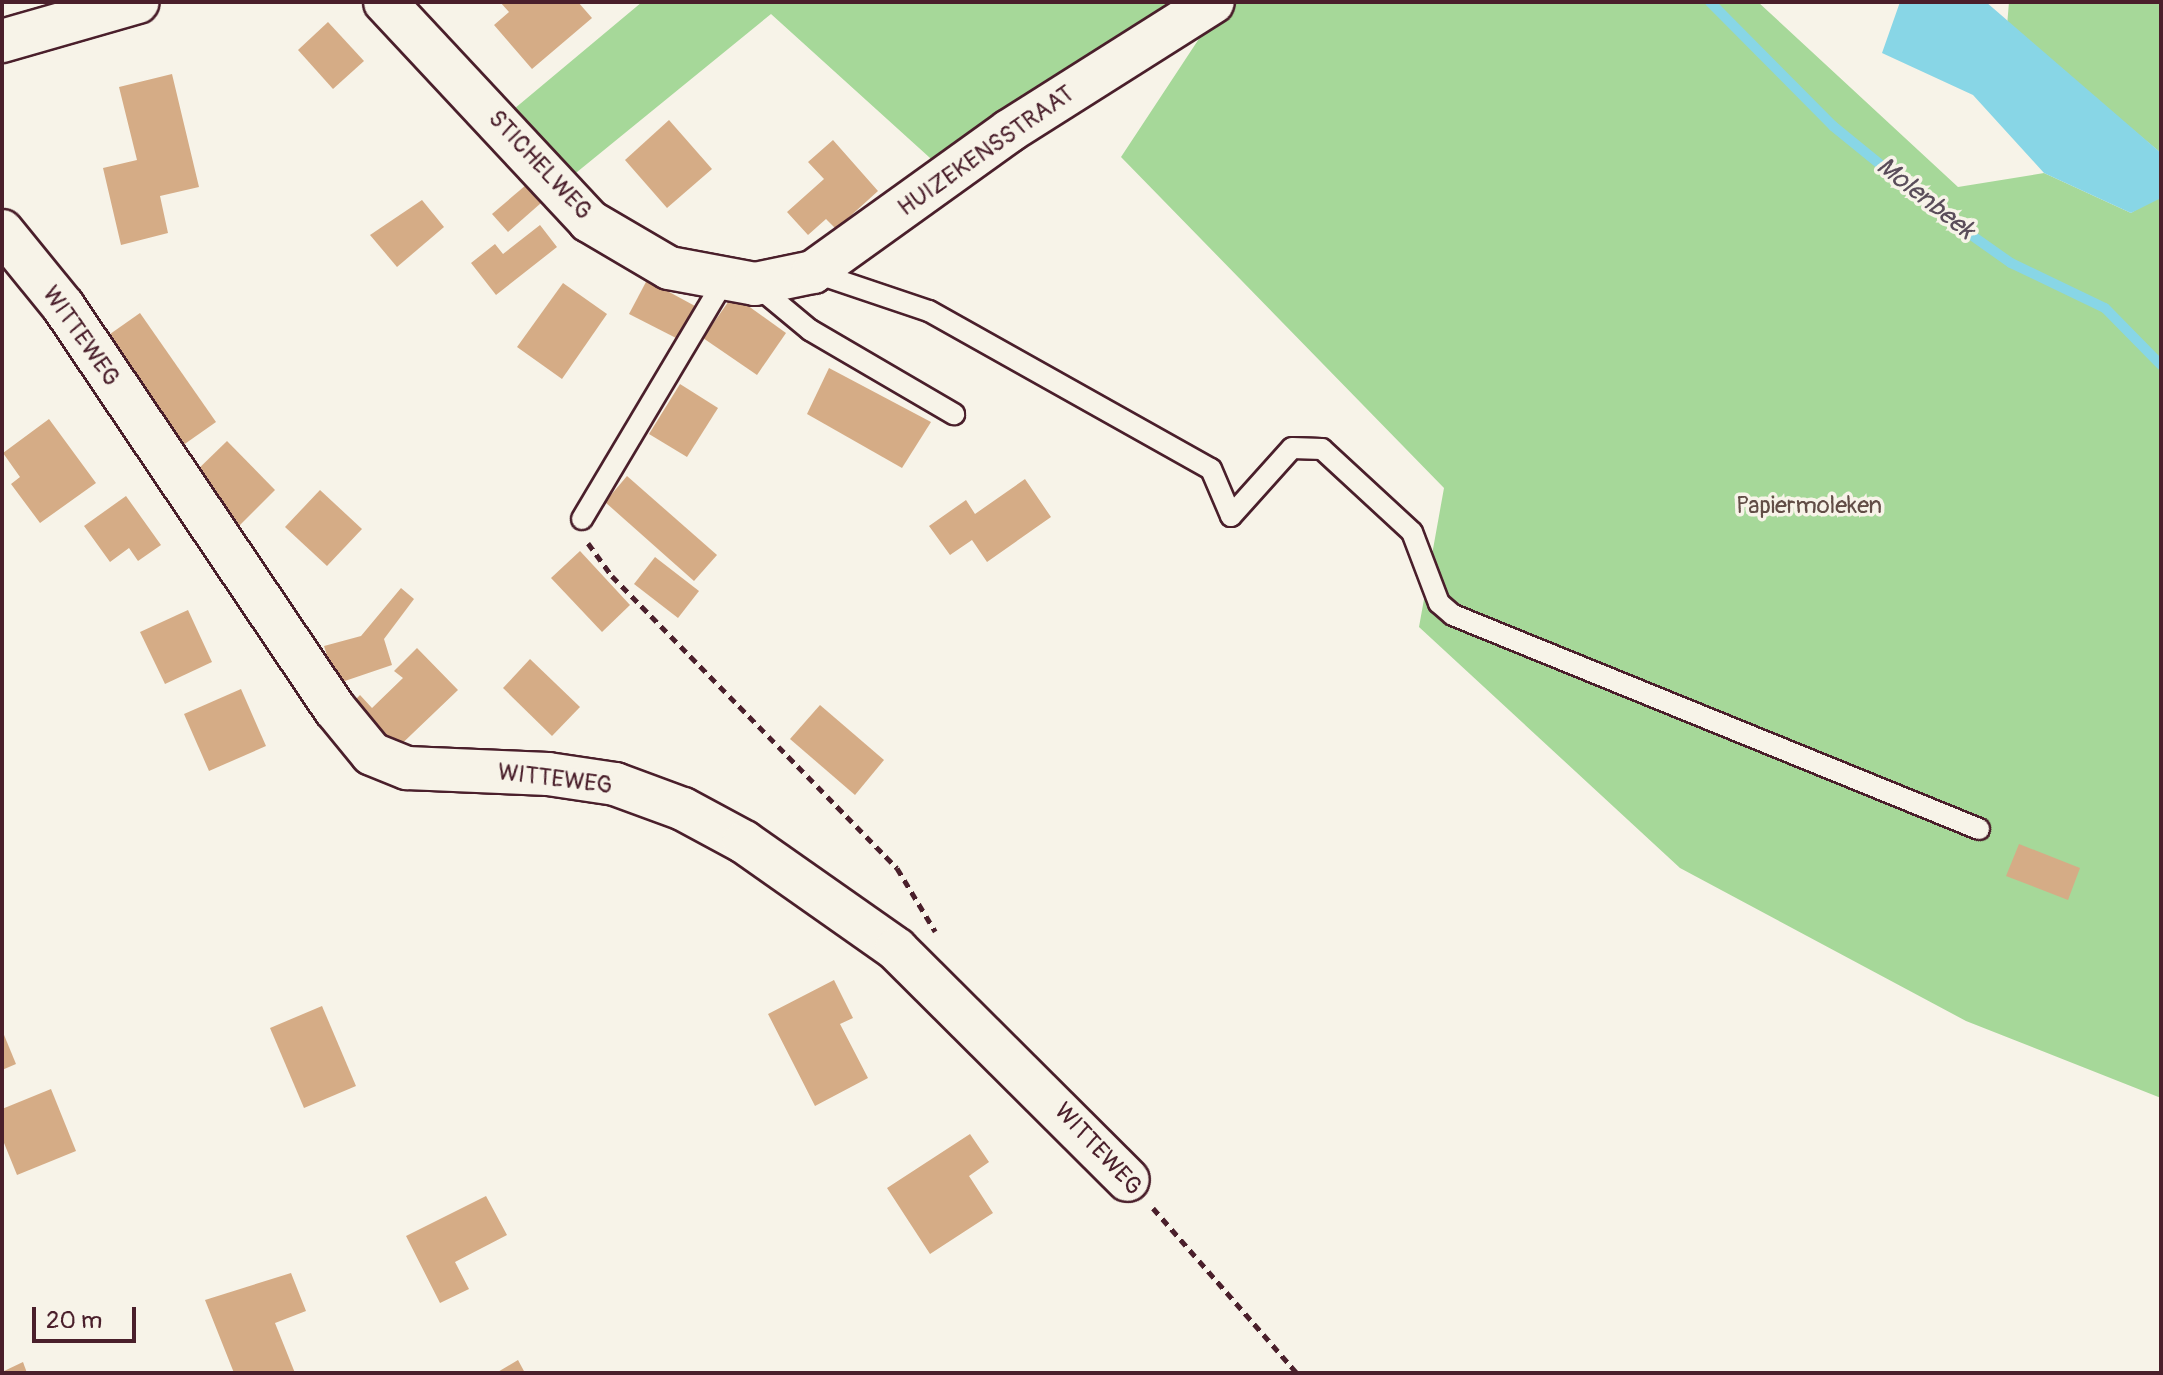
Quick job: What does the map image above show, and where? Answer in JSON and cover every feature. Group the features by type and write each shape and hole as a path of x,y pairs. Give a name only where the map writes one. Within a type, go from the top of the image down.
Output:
{"street":[{"path":"2,41 138,2"},
{"name":"STICHELWEG","path":"385,2 589,221 669,268 740,282"},
{"name":"HUIZEKENSSTRAAT","path":"740,282 813,272 1009,131 1213,2"},
{"name":"WITTEWEG","path":"2,231 63,306 335,709 372,754 407,768 548,774 615,784 683,809 744,842 896,949 1128,1180"}],"lane":[{"path":"813,272 929,311 1211,469 1231,516 1292,448 1322,449 1412,532 1439,603 1453,615 1979,829"},
{"name":"STICHELWEG","path":"740,282 810,330 954,414"},
{"path":"582,519 740,282"}],"path":[{"path":"582,519 586,540 612,576 897,868 931,922"},
{"name":"WITTEWEG","path":"1128,1180 1297,1373"}],"green space":[{"path":"642,2 1185,2 940,167 771,14 566,181 508,114"},
{"name":"Papiermoleken","path":"1237,2 1758,2 1958,187 2044,173 2131,213 2161,194 2161,1098 1966,1021 1680,868 1419,627 1444,488 1121,157 1212,19"},
{"path":"2009,2 2161,2 2161,153 2007,26"}],"water":[{"path":"1900,2 1986,2 2161,153 2159,199 2131,213 2044,173 1973,95 1882,53"}],"building":[{"path":"500,2 578,2 592,18 532,69 494,25 509,12"},
{"path":"328,22 364,61 333,89 298,50"},
{"path":"172,74 199,187 160,196 168,233 121,245 103,168 137,160 119,87"},
{"path":"669,120 712,169 667,208 625,160"},
{"path":"833,140 878,191 836,229 826,219 808,235 787,212 824,179 808,162"},
{"path":"526,185 541,203 508,232 492,214"},
{"path":"422,200 444,227 397,267 370,235"},
{"path":"540,225 557,247 496,295 471,263 495,244 503,254"},
{"path":"647,280 695,306 678,339 629,314"},
{"path":"563,283 607,314 562,379 517,347"},
{"path":"733,295 786,333 757,375 703,338"},
{"path":"140,313 216,422 179,448 103,339"},
{"path":"829,368 931,422 902,468 807,414"},
{"path":"680,384 718,408 687,457 649,434"},
{"path":"49,419 96,483 40,523 11,484 20,477 3,453"},
{"path":"227,441 275,490 239,526 190,477"},
{"path":"627,476 717,555 694,581 605,502"},
{"path":"1025,479 1051,517 987,562 972,540 950,555 929,526 966,500 975,514"},
{"path":"320,490 362,529 327,566 285,527"},
{"path":"126,496 161,545 138,561 129,548 110,562 84,526"},
{"path":"580,551 630,605 602,632 551,578"},
{"path":"655,557 699,591 678,618 634,584"},
{"path":"401,588 414,599 384,639 392,665 336,684 324,646 361,636"},
{"path":"188,610 212,662 165,684 140,632"},
{"path":"417,648 458,690 390,755 346,709 360,695 372,708 403,678 394,671"},
{"path":"530,659 580,707 552,736 503,688"},
{"path":"241,689 266,746 209,771 184,714"},
{"path":"820,705 884,760 855,795 790,739"},
{"path":"2019,844 2080,868 2068,900 2006,876"},
{"path":"834,980 853,1018 840,1024 868,1078 815,1106 768,1014"},
{"path":"322,1006 356,1086 304,1108 270,1028"},
{"path":"2,1030 16,1064 2,1070"},
{"path":"51,1089 76,1151 17,1175 2,1138 2,1109"},
{"path":"970,1134 989,1162 969,1176 993,1213 930,1254 887,1188"},
{"path":"486,1196 507,1235 455,1262 469,1289 440,1303 406,1236"},
{"path":"291,1273 306,1311 275,1323 295,1373 234,1373 205,1300"},
{"path":"518,1360 525,1373 496,1373"},
{"path":"23,1362 27,1373 2,1373 2,1372"}],"waterway":[{"name":"Molenbeek","path":"1710,2 1833,126 1940,213 2011,263 2105,308 2161,365"}]}
